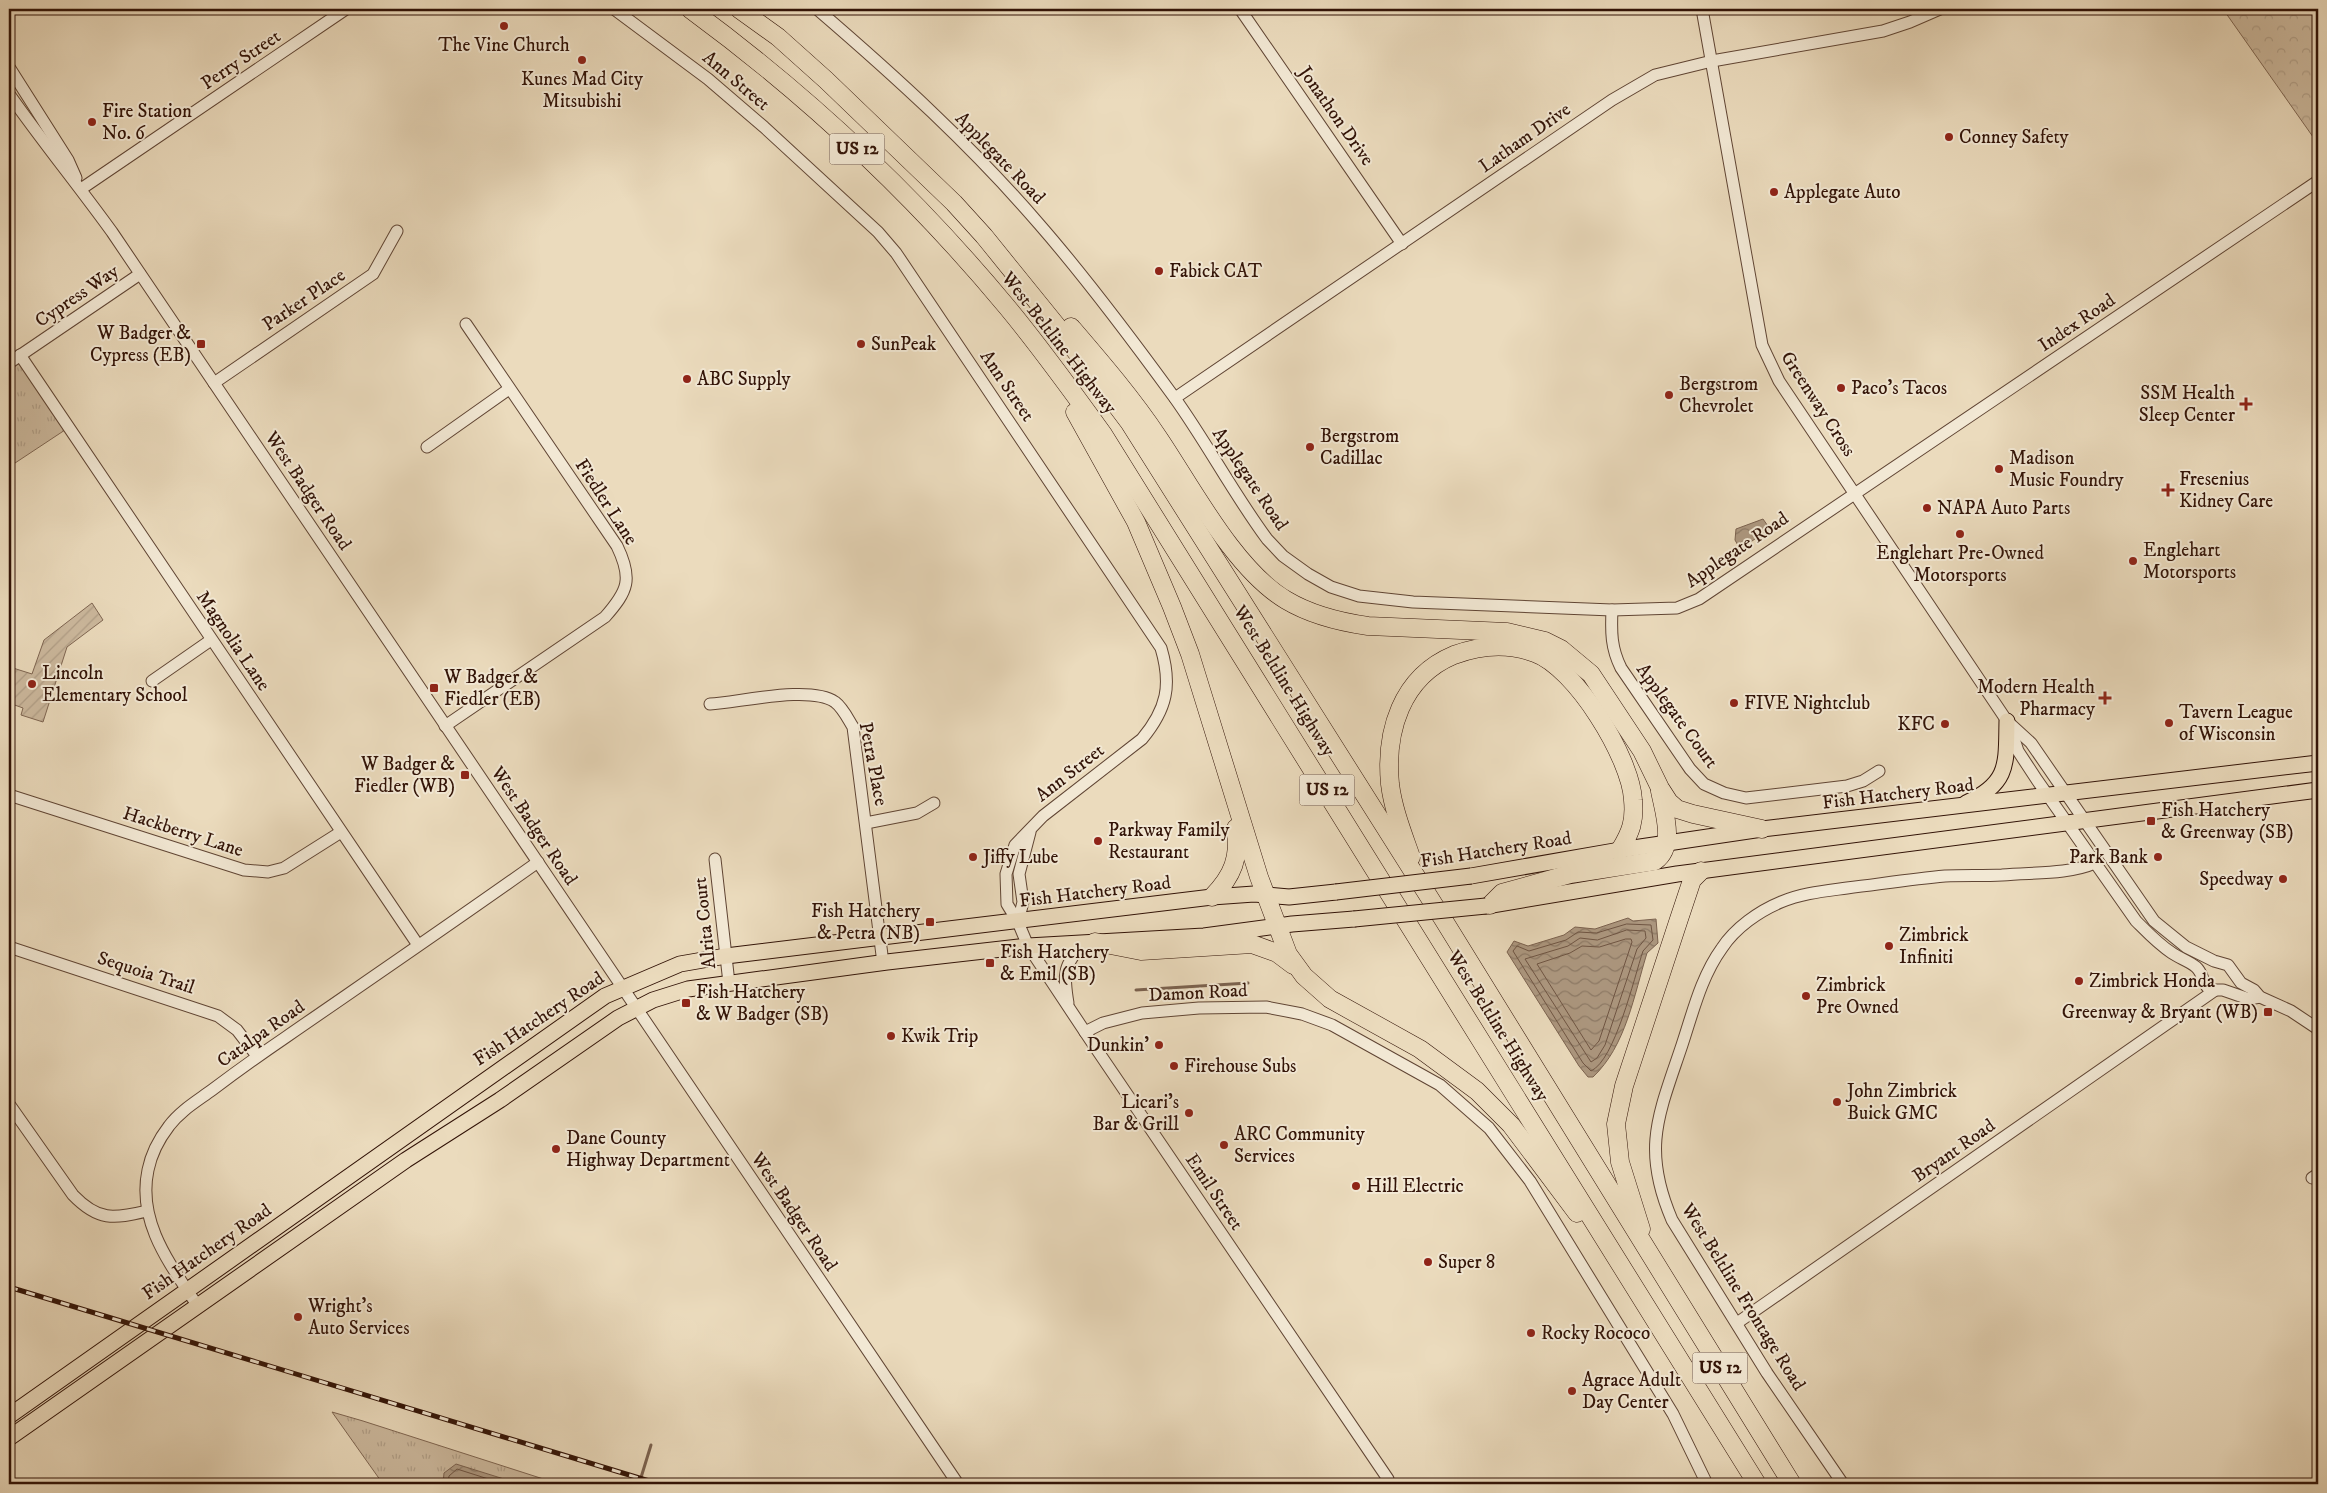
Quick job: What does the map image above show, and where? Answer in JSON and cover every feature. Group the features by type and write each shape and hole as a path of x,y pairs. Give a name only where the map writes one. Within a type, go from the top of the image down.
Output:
{"highway":[{"name":"West Beltline Highway","path":"690,9 787,84 860,151 930,220 1006,307 1104,434 1757,1484"},
{"name":"West Beltline Highway","path":"741,9 778,37 921,170 984,236 1056,325 1129,422 1419,881 1792,1484"},
{"path":"984,236 1065,320 1102,363 1156,435 1241,559 1278,594 1323,616 1347,623 1368,626 1507,632 1545,641 1561,649 1591,674 1642,751 1660,788 1677,809 1762,829"},
{"path":"1006,307 1082,424 1136,522 1178,622 1259,877 1288,954 1304,976"},
{"path":"1419,881 1400,824 1390,785 1390,742 1394,722 1406,695 1429,670 1444,660 1479,648 1516,647 1537,654 1554,664 1568,676 1584,698 1619,751 1631,784 1634,799 1631,831 1620,850"},
{"path":"1212,728 1238,846 1233,870 1222,887 1212,897"},
{"path":"1488,905 1502,893 1570,874 1656,861 1661,857 1667,842 1660,788"},
{"path":"1648,1252 1620,1162 1616,1124 1624,1086 1681,912 1692,880 1701,871"},
{"path":"1090,942 1141,951 1252,944 1277,953 1330,999 1420,1049 1456,1074 1484,1097 1511,1125 1633,1284"}],"main road":[{"path":"1955,807 1979,796 2000,776 2006,762 2008,721"},
{"name":"Fish Hatchery Road","path":"9,1416 605,996 680,964 726,956 1212,897 1254,894 1289,897 1471,876 1667,842 1762,829 2067,795 2318,763"},
{"path":"2301,792 2318,783"},
{"name":"Fish Hatchery Road","path":"9,1438 197,1304 406,1160 500,1100 618,1018 653,1000 688,988 1028,946 1204,936 1278,926 1488,905 1701,871 2318,790"}],"street":[{"name":"Perry Street","path":"81,189 346,9"},
{"name":"Ann Street","path":"614,9 726,94 850,206 896,253 1161,648 1166,665 1167,682 1165,700 1154,725 1142,739 1047,813 1014,845 1006,874 1007,904 1018,922"},
{"name":"Applegate Road","path":"817,9 882,64 954,133 1039,223 1095,292 1175,398 1267,538 1283,556 1308,574 1331,587 1360,596 1413,602 1612,610 1677,608 1699,599 1855,493"},
{"name":"Jonathon Drive","path":"1240,9 1402,244"},
{"name":"Greenway Cross","path":"1702,9 1762,346 1779,381 2008,721 2031,743 2154,921 2186,947 2214,961 2224,962 2231,968 2241,983 2254,990 2260,997 2292,1011 2318,1029"},
{"name":"Latham Drive","path":"1175,398 1612,100 1655,75 1712,61 1883,31 1940,9"},
{"name":"West Badger Road","path":"9,67 68,160 81,189"},
{"name":"West Badger Road","path":"9,94 55,158 81,189 140,274 958,1484"},
{"name":"Index Road","path":"1855,493 2318,181"},
{"name":"Parker Place","path":"214,383 372,274 397,231"},
{"name":"Cypress Way","path":"9,363 140,274"},
{"name":"Fiedler Lane","path":"445,726 605,617 621,599 626,582 625,563 617,546 466,324"},
{"name":"Magnolia Lane","path":"20,355 418,945"},
{"path":"427,446 509,389"},
{"name":"Applegate Court","path":"1612,610 1610,632 1613,652 1621,668 1690,769 1704,784 1724,794 1746,798 1847,786 1863,781 1878,771"},
{"path":"152,681 211,640"},
{"name":"Petra Place","path":"710,704 798,694 820,695 836,703 853,728 883,963"},
{"name":"Greenway Cross","path":"2008,721 2018,751 2095,863 2146,932 2167,950 2196,967 2203,979 2219,991 2250,999 2260,997"},
{"name":"Hackberry Lane","path":"9,795 244,870 268,872 284,868 341,832"},
{"path":"866,823 917,813 934,802"},
{"name":"Alrita Court","path":"715,859 729,983"},
{"name":"Catalpa Road","path":"197,1304 164,1253 154,1234 147,1211 148,1170 156,1146 169,1126 187,1108 257,1056 538,862"},
{"name":"West Beltline Frontage Road","path":"1843,1484 1767,1373 1672,1220 1663,1198 1657,1176 1655,1143 1660,1111 1696,999 1708,971 1723,946 1746,922 1782,901 1813,893 1946,876 1974,877 2075,869 2095,863"},
{"name":"Emil Street","path":"1018,922 1028,946 1085,1032 1388,1479"},
{"path":"1069,1007 1064,978 1066,966 1073,955 1090,942"},
{"name":"Sequoia Trail","path":"9,948 218,1016 237,1030 257,1056"},
{"name":"Bryant Road","path":"2192,1007 2206,966 2214,961"},
{"path":"2219,991 2227,988 2232,979 2231,968"},
{"name":"Bryant Road","path":"1737,1323 2192,1007 2219,991"},
{"name":"Damon Road","path":"1085,1032 1103,1023 1142,1013 1180,1009 1266,1007 1314,1018 1358,1039 1440,1086 1477,1115 1503,1144 1530,1181 1673,1414 1707,1484"},
{"path":"9,1104 73,1195 84,1206 98,1215 106,1216 129,1215 147,1211"}],"green space":[{"path":"2223,9 2318,9 2318,144"},
{"path":"20,355 68,428 9,467 9,363"},
{"path":"92,603 103,620 67,647 43,722 21,715 23,708 9,703 9,679 13,668 32,674 44,640"},
{"path":"332,1412 363,1421 559,1484 383,1484"}],"water":[{"path":"1763,519 1770,529 1740,549 1735,540 1736,529"},
{"path":"1628,918 1633,921 1656,919 1658,943 1647,953 1628,1019 1614,1050 1593,1077 1588,1077 1579,1066 1507,952 1514,941 1528,946 1564,935 1575,927 1595,929"},
{"path":"456,1464 520,1484 443,1484 444,1473"}],"waterway":[{"path":"1136,990 1248,983"},
{"path":"639,1484 651,1445"}],"railway":[{"path":"9,1287 659,1484"}],"place":[{"name":"The Vine Church","path":"504,26"},
{"name":"Kunes Mad City Mitsubishi","path":"582,60"},
{"name":"Fire Station No. 6","path":"92,122"},
{"name":"Conney Safety","path":"1949,137"},
{"name":"Applegate Auto","path":"1774,192"},
{"name":"Fabick CAT","path":"1159,271"},
{"name":"W Badger & Cypress (EB)","path":"201,344"},
{"name":"SunPeak","path":"861,344"},
{"name":"ABC Supply","path":"687,379"},
{"name":"Paco's Tacos","path":"1841,388"},
{"name":"Bergstrom Chevrolet","path":"1669,395"},
{"name":"SSM Health Sleep Center","path":"2246,404"},
{"name":"Bergstrom Cadillac","path":"1310,447"},
{"name":"Madison Music Foundry","path":"1999,469"},
{"name":"Fresenius Kidney Care","path":"2168,490"},
{"name":"NAPA Auto Parts","path":"1927,508"},
{"name":"Englehart Pre-Owned Motorsports","path":"1960,534"},
{"name":"Englehart Motorsports","path":"2133,561"},
{"name":"Lincoln Elementary School","path":"32,684"},
{"name":"W Badger & Fiedler (EB)","path":"434,688"},
{"name":"Modern Health Pharmacy","path":"2105,698"},
{"name":"FIVE Nightclub","path":"1734,703"},
{"name":"Tavern League of Wisconsin","path":"2169,723"},
{"name":"KFC","path":"1945,724"},
{"name":"W Badger & Fiedler (WB)","path":"465,775"},
{"name":"Fish Hatchery & Greenway (SB)","path":"2151,821"},
{"name":"Parkway Family Restaurant","path":"1098,841"},
{"name":"Jiffy Lube","path":"973,857"},
{"name":"Park Bank","path":"2158,857"},
{"name":"Speedway","path":"2283,879"},
{"name":"Fish Hatchery & Petra (NB)","path":"930,922"},
{"name":"Zimbrick Infiniti","path":"1889,946"},
{"name":"Fish Hatchery & Emil (SB)","path":"990,963"},
{"name":"Zimbrick Honda","path":"2079,981"},
{"name":"Zimbrick Pre Owned","path":"1806,996"},
{"name":"Fish Hatchery & W Badger (SB)","path":"686,1003"},
{"name":"Greenway & Bryant (WB)","path":"2268,1012"},
{"name":"Kwik Trip","path":"891,1036"},
{"name":"Dunkin'","path":"1159,1045"},
{"name":"Firehouse Subs","path":"1174,1066"},
{"name":"John Zimbrick Buick GMC","path":"1837,1102"},
{"name":"Licari's Bar & Grill","path":"1189,1113"},
{"name":"ARC Community Services","path":"1224,1145"},
{"name":"Dane County Highway Department","path":"556,1149"},
{"name":"Hill Electric","path":"1356,1186"},
{"name":"Super 8","path":"1428,1262"},
{"name":"Wright's Auto Services","path":"298,1317"},
{"name":"Rocky Rococo","path":"1531,1333"},
{"name":"Agrace Adult Day Center","path":"1572,1391"}]}
